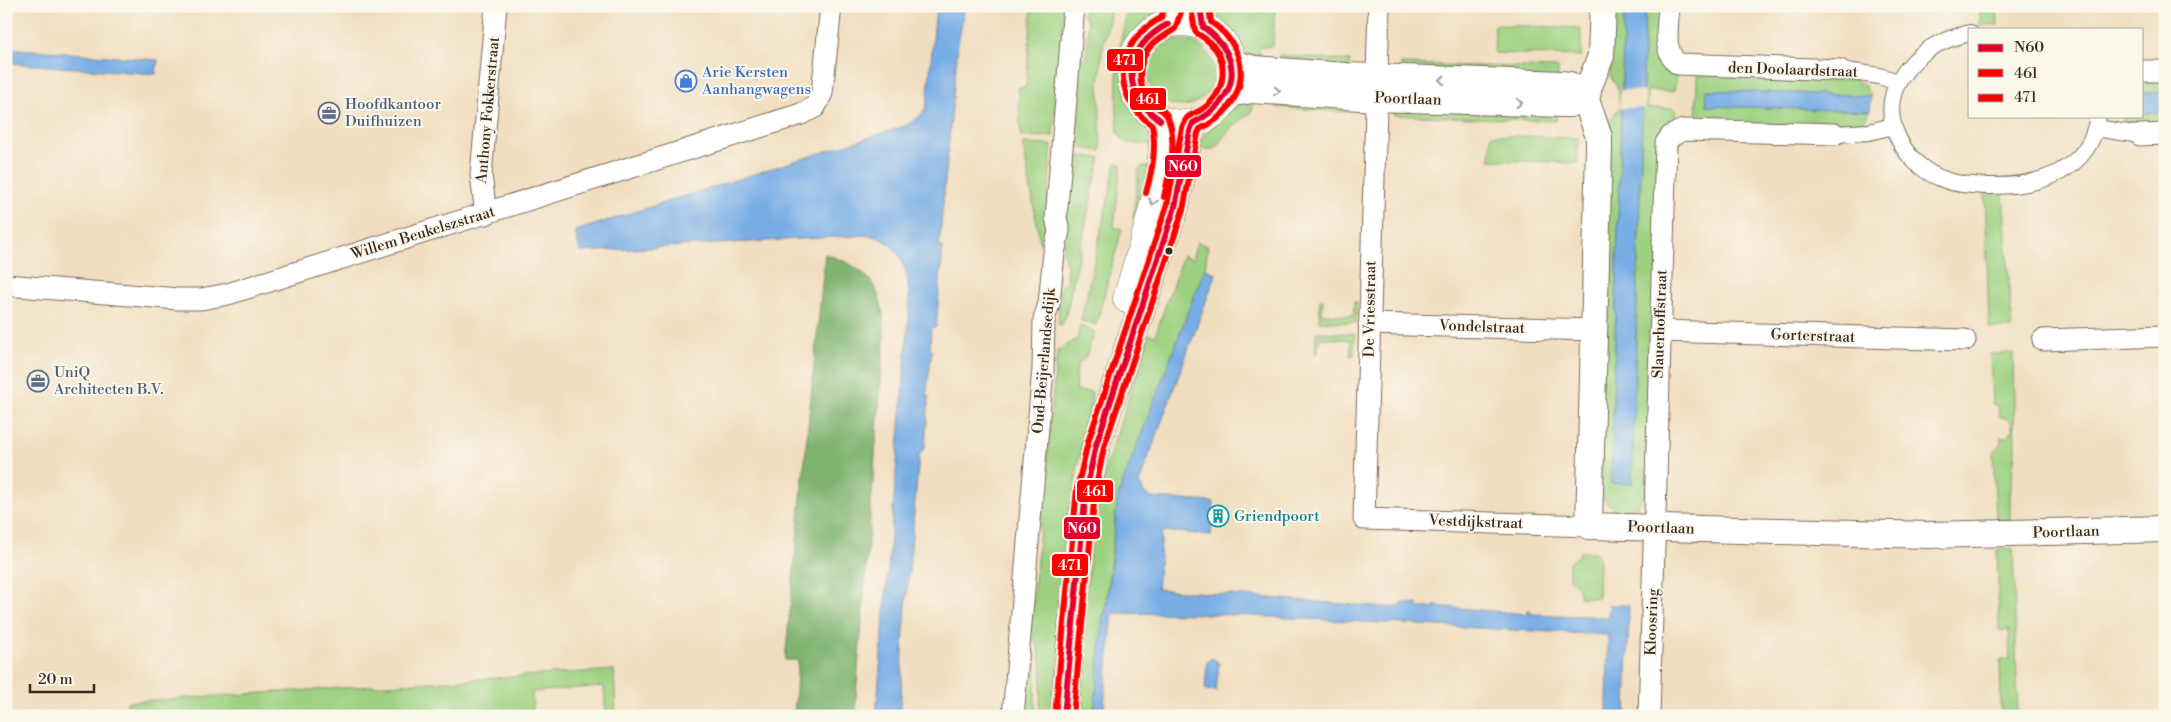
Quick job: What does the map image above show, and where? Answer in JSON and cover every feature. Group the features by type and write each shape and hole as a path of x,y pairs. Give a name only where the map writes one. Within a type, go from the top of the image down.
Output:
{"main road":[{"path":"1171,15 1191,23 1202,17 1224,44 1232,63 1232,82 1228,94 1214,113 1194,123 1178,124 1160,120 1149,113 1140,103 1134,92 1130,72 1132,59 1141,42 1171,15"},
{"path":"1064,716 1081,525 1096,445 1099,402 1158,180 1163,143 1160,120"},
{"path":"1096,445 1175,207 1188,139 1194,123"}],"street":[{"name":"Anthony Fokkerstraat","path":"486,214 481,175 496,6"},
{"name":"Willem Beukelszstraat","path":"6,285 179,299 207,298 253,287 800,114 815,106 822,93 831,6"},
{"name":"Oud-Beijerlandsedijk","path":"1013,716 1043,369 1043,337 1049,303 1054,253 1058,239 1056,218 1074,6"},
{"name":"De Vriesstraat","path":"1364,519 1378,6"},
{"path":"1589,526 1599,141 1587,106 1586,96 1601,56 1603,6"},
{"name":"den Doolaardstraat","path":"1669,6 1668,52 1675,62 1686,66 1840,70 1867,73 1898,82"},
{"path":"1968,34 1942,40 1929,47 1908,67 1898,82 1891,104 1893,126 1908,153 1923,169 1934,175 1969,185 2008,186 2034,183 2066,168 2086,150 2093,139 2097,122 2140,135 2165,134"},
{"name":"Poortlaan","path":"1232,63 1255,69 1376,88 1570,104 1586,96"},
{"path":"2144,71 2165,71"},
{"name":"Poortlaan","path":"1228,94 1252,90 1376,88"},
{"path":"1835,134 1869,132 1893,126"},
{"name":"Slauerhoffstraat","path":"1655,528 1665,149 1669,138 1684,130 1835,134"},
{"name":"Vondelstraat","path":"1369,324 1594,330"},
{"name":"Gorterstraat","path":"1660,331 1965,340"},
{"path":"2043,340 2165,336"},
{"name":"Vestdijkstraat","path":"1364,519 1589,526"},
{"name":"Poortlaan","path":"1589,526 1929,536 2165,529"},
{"name":"Kloosring","path":"1649,716 1655,528"}],"green space":[{"path":"1032,6 1064,6 1053,136 1021,137 1018,88 1026,87"},
{"path":"1084,6 1112,6 1102,51 1099,85 1101,151 1072,146 1079,60 1087,55 1088,22 1083,15"},
{"path":"1129,6 1161,6 1127,49 1123,63 1126,89 1153,139 1152,144 1132,144 1120,137 1118,132 1117,69 1121,38"},
{"path":"1210,6 1275,6 1273,46 1259,48 1256,61 1221,31"},
{"path":"1612,6 1624,6 1611,483 1632,483 1645,6 1661,6 1673,50 1676,74 1676,84 1673,91 1647,91 1647,108 1672,108 1676,112 1646,497 1631,512 1615,511 1601,497 1598,497 1609,122 1619,108 1619,90 1610,76"},
{"path":"1980,6 1997,6 1998,25 1980,25"},
{"path":"1495,25 1581,28 1581,56 1494,53"},
{"path":"1175,40 1187,40 1199,45 1209,55 1214,67 1212,86 1199,101 1187,106 1175,106 1163,101 1153,91 1148,79 1148,67 1153,55 1163,45"},
{"path":"1279,55 1350,61 1349,70 1278,65"},
{"path":"1401,64 1558,68 1558,78 1400,73"},
{"path":"1697,75 1855,80 1863,84 1871,96 1707,90 1707,106 1870,111 1864,121 1855,126 1696,124"},
{"path":"2144,78 2165,78 2165,93 2144,93"},
{"path":"1276,97 1347,103 1347,112 1276,107"},
{"path":"1245,103 1253,106 1251,113 1231,128 1214,149 1193,149 1212,126 1211,124 1226,111"},
{"path":"1393,105 1557,110 1556,121 1393,115"},
{"path":"2165,112 2165,127 2131,126 2122,118 2144,118 2144,113"},
{"path":"1491,135 1578,138 1578,163 1490,160"},
{"path":"1023,144 1052,145 1044,249 1040,243"},
{"path":"1072,155 1100,158 1066,315 1062,325 1058,324 1060,287 1066,282 1067,265 1063,253 1068,195 1074,187 1075,167"},
{"path":"1116,163 1121,164 1114,227 1122,229 1096,325 1081,321"},
{"path":"1142,166 1154,168 1137,219 1133,218 1139,169"},
{"path":"1985,190 2003,191 2012,328 1989,328"},
{"path":"1197,242 1208,246 1205,268 1117,502 1094,716 1075,716 1092,532 1102,480 1149,334 1155,336 1183,255 1192,259"},
{"path":"825,254 842,260 856,268 874,286 882,311 884,343 856,695 856,716 794,716 798,660 785,660"},
{"path":"1320,299 1323,299 1322,314 1353,316 1354,302 1357,302 1356,323 1319,321"},
{"path":"1080,326 1095,332 1086,357 1077,365 1075,391 1092,392 1078,460 1069,531 1054,716 1039,716 1041,662 1036,642 1030,633 1057,351 1077,339"},
{"path":"1316,332 1355,334 1354,356 1350,356 1351,340 1319,338 1318,354 1315,353"},
{"path":"2013,353 2015,452 2010,496 2010,520 1996,520 1993,452 2000,446 2001,437 2007,437 2012,431 2012,424 2007,418 2000,418 1998,406 1992,404 1990,354"},
{"path":"2013,549 2018,712 2001,713 2000,660 2010,659 2009,630 1999,630 1997,550"},
{"path":"1580,552 1595,552 1599,557 1598,598 1579,597 1579,589 1569,579 1569,562 1579,555"},
{"path":"1030,643 1036,661 1035,716 1023,716"},
{"path":"614,670 616,716 606,716 604,686 532,692 533,716 125,716 127,702"}],"water":[{"path":"936,6 965,6 958,44 939,246 943,247 936,327 931,328 930,348 932,351 926,396 929,396 925,447 919,455 904,629 900,716 876,716 909,316 909,290 904,266 899,255 881,239 868,235 580,252 575,231 913,122 921,115 927,104"},
{"path":"1624,6 1645,6 1632,484 1611,483"},
{"path":"6,48 158,60 156,74 6,63"},
{"path":"1707,90 1871,96 1870,111 1707,106"},
{"path":"2144,93 2165,93 2165,112 2144,113"},
{"path":"1205,268 1216,274 1139,483 1144,493 1152,498 1214,502 1211,535 1162,531 1157,589 1380,607 1401,607 1402,603 1418,604 1418,608 1434,608 1434,606 1526,614 1527,610 1530,610 1531,614 1608,617 1609,605 1629,605 1626,716 1607,716 1608,635 1215,614 1113,613 1103,716 1094,716 1103,614 1106,612 1118,495"},
{"path":"1212,658 1219,663 1216,691 1205,690 1207,662"}],"pier":[{"path":"1620,90 1645,91 1645,108 1619,108"}],"transit line":[{"name":"471","path":"1146,193 1154,151 1152,125 1138,113 1129,99 1124,84 1123,69 1127,54 1134,41 1146,28 1161,18 1165,6"},
{"name":"N60","path":"1064,716 1086,491 1096,445 1175,207 1190,131 1193,123 1208,114 1220,103 1228,91 1231,78 1231,65 1226,52 1217,39 1203,27 1200,6"},
{"name":"461","path":"1073,716 1095,492 1104,447 1183,210 1198,133 1200,129 1216,119 1228,107 1236,94 1240,79 1240,64 1235,49 1225,35 1211,22 1209,6"},
{"name":"471","path":"1055,715 1077,489 1088,442 1167,205 1182,128 1188,117 1211,102 1217,94 1222,77 1222,68 1216,50 1195,31 1191,7"},
{"name":"461","path":"1164,197 1172,158 1171,127 1165,113 1151,103 1146,95 1142,87 1141,69 1146,52 1152,45 1175,29 1182,9"},
{"name":"N60","path":"1160,120 1146,108 1137,96 1132,83 1132,70 1135,57 1142,45 1153,34 1168,24"}],"place":[{"name":"Arie Kersten Aanhangwagens","path":"686,81"},
{"name":"Hoofdkantoor Duifhuizen","path":"329,113"},
{"name":"UniQ Architecten B.V.","path":"38,381"},
{"name":"Griendpoort","path":"1218,516"}]}
